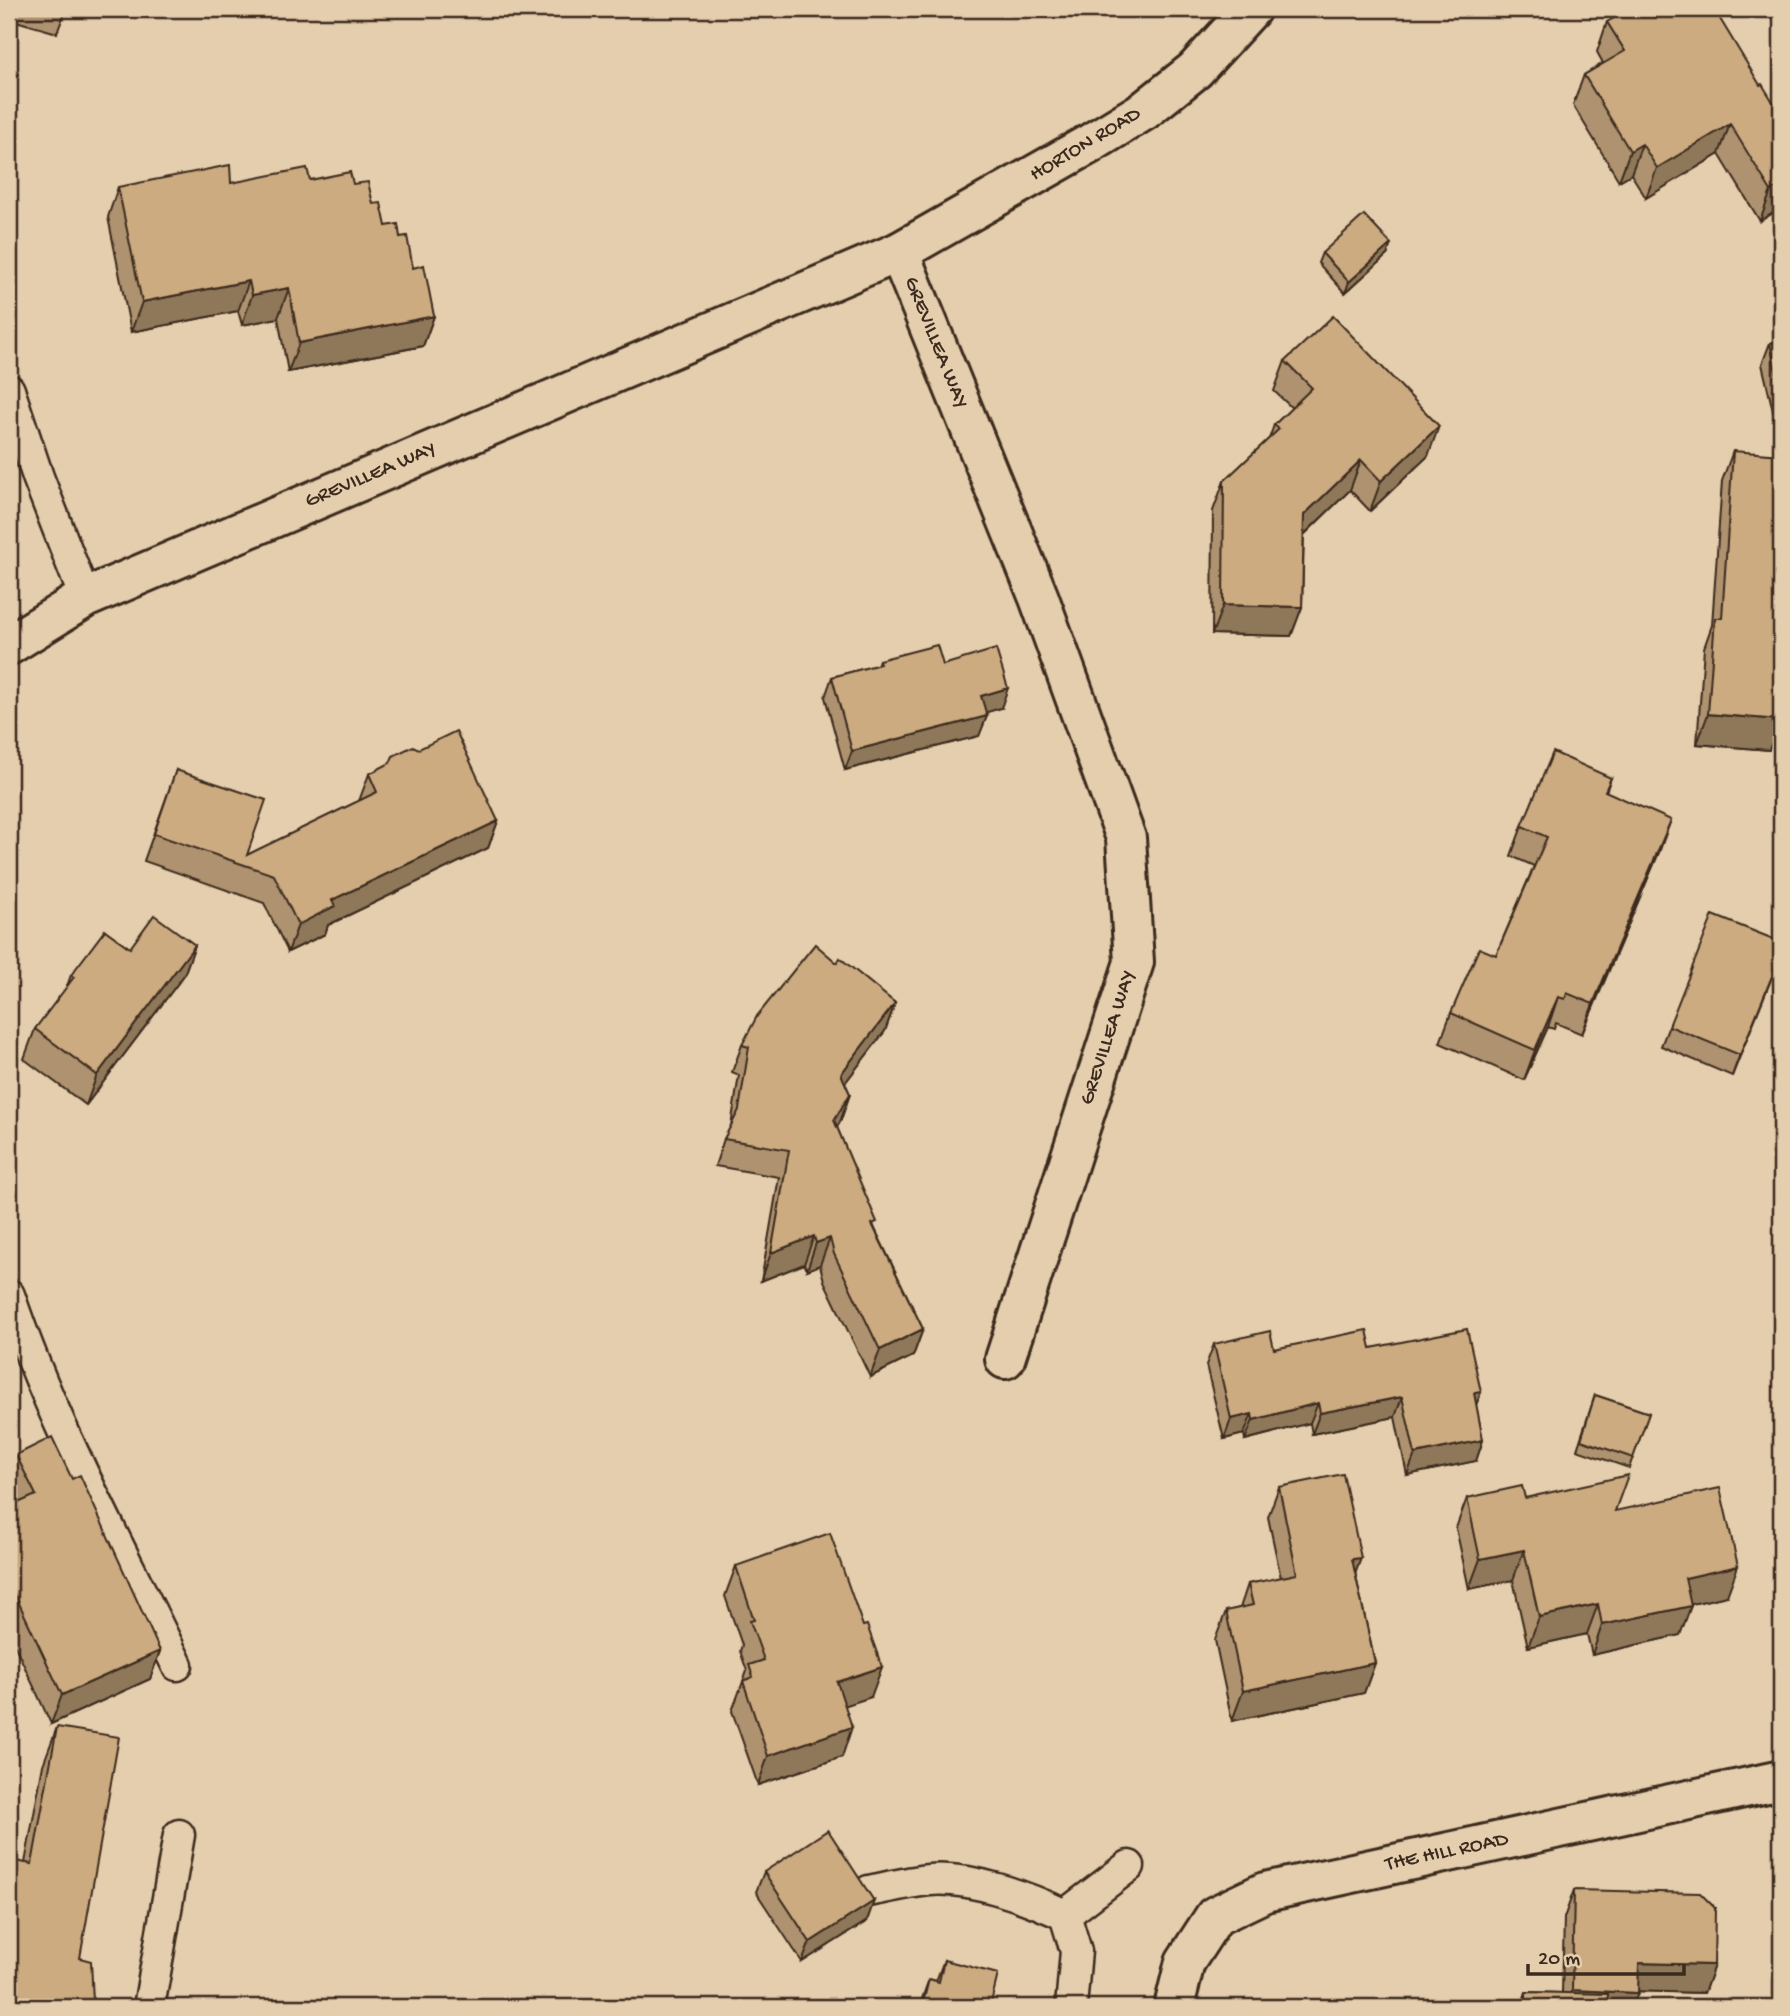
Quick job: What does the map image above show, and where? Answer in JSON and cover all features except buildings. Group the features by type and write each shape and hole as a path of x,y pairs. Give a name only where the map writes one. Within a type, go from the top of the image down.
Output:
{"street":[{"name":"HORTON ROAD","path":"899,252 1091,144 1145,110 1195,70 1251,9"},
{"name":"GREVILLEA WAY","path":"9,645 85,598 899,252 1039,598 1126,838 1134,962 1006,1359"},
{"name":"THE HILL ROAD","path":"1174,2007 1185,1962 1215,1916 1265,1892 1781,1780"}],"lane":[{"path":"9,390 38,477 85,598"},
{"path":"9,1295 69,1442 177,1665"},
{"path":"149,2007 179,1835"},
{"path":"1065,1914 1129,1866"},
{"path":"869,1891 931,1880 977,1885 1026,1897 1065,1914 1076,1951 1071,2007"}]}
